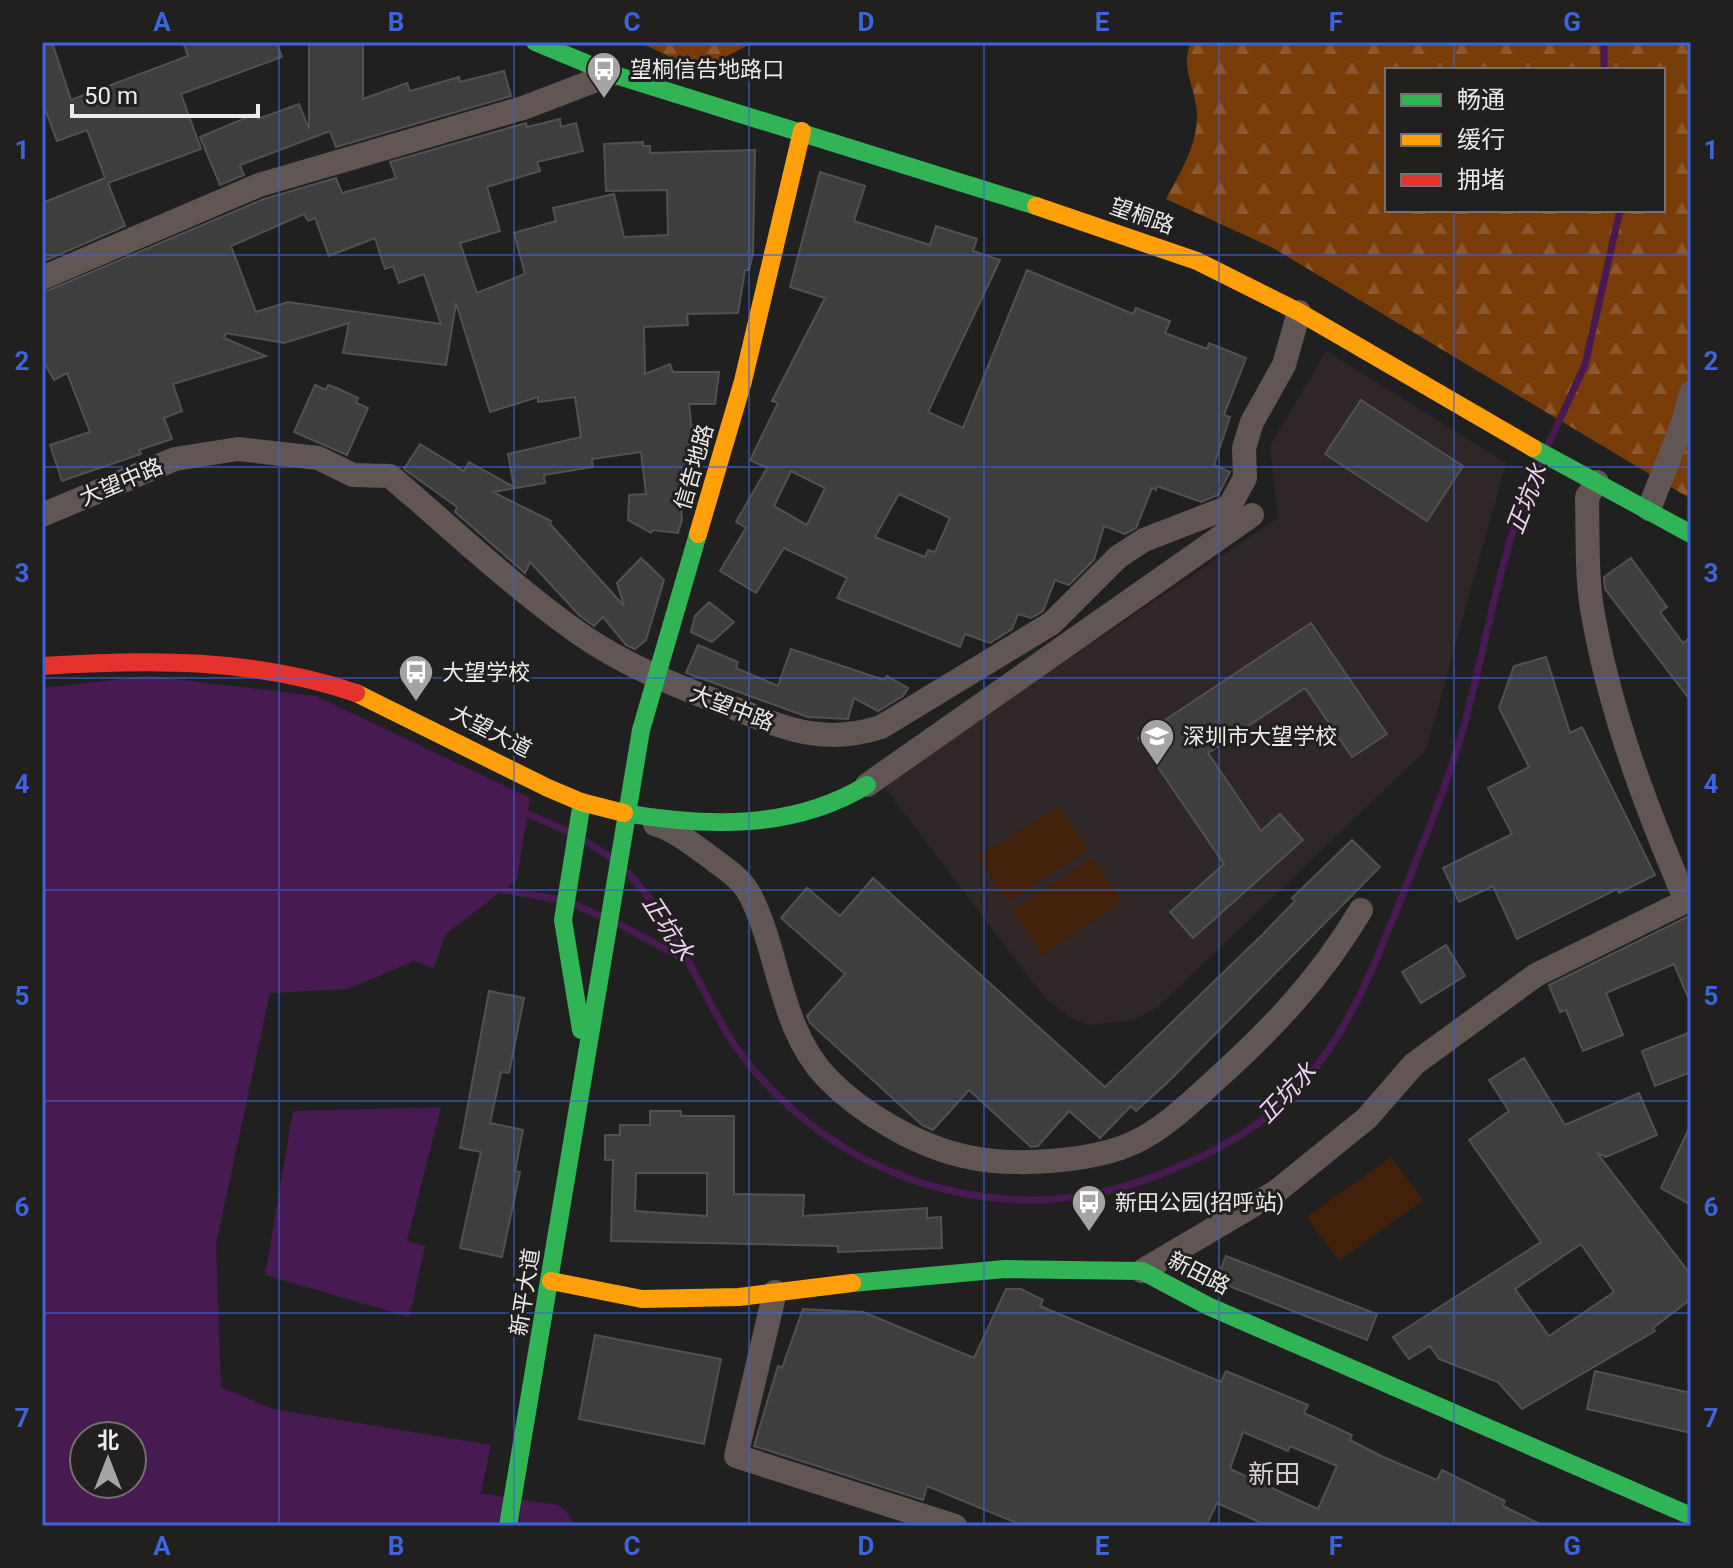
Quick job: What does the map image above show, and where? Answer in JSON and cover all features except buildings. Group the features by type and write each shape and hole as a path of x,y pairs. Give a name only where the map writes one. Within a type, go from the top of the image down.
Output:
{"street":[{"name":"望桐路","path":"535,42 612,74 802,131 1197,261 1299,312 1691,534"},
{"path":"42,278 259,185 523,108 612,74"},
{"name":"信告地路","path":"626,826 641,730 654,677 743,381 802,131"},
{"name":"大望中路","path":"42,515 175,459 238,449 318,458 353,475 390,476 577,632 654,677 786,729 822,736 854,736 881,727 1052,623 1118,557 1144,540 1229,507 1245,478 1244,448 1252,422 1284,365 1299,312"},
{"path":"1649,509 1683,423 1691,393"},
{"path":"1142,1271 1277,1191 1367,1118 1414,1064 1536,975 1688,905 1641,791 1614,707 1593,618 1587,497 1597,482"},
{"path":"867,785 1252,515"},
{"name":"大望大道","path":"42,666 150,659 206,661 265,668 326,683 385,704 626,826 794,819 839,804 867,785"},
{"name":"新平大道","path":"582,802 564,898 566,939 587,1065"},
{"path":"626,826 672,829 733,874 750,893 789,1013 826,1077 892,1126 968,1157 1038,1159 1093,1155 1135,1142 1198,1096 1277,1024 1331,960 1361,910"},
{"name":"新平大道","path":"508,1526 587,1065 601,956 626,826"},
{"name":"新田路","path":"551,1281 642,1299 739,1297 1005,1269 1142,1271 1208,1306 1691,1516"},
{"path":"775,1292 736,1456 955,1526"}],"shaded area":[{"name":"深圳市大望学校","path":"1326,351 1506,463 1426,750 1158,1007 1133,1020 1088,1025 1068,1016 1044,997 882,784 1278,518 1270,446"},
{"path":"148,676 316,696 530,798 517,879 445,935 434,968 414,961 348,989 270,993 216,1244 221,1387 273,1409 491,1445 474,1526 42,1526 42,688"},
{"path":"1059,806 1088,850 1007,902 978,857"},
{"path":"1093,858 1122,902 1042,955 1012,910"},
{"path":"441,1107 407,1241 425,1246 409,1317 265,1275 293,1111"},
{"path":"1391,1157 1423,1200 1339,1261 1307,1217"}],"green space":[{"path":"639,42 754,42 699,71"},
{"path":"1191,42 1691,42 1691,499 1273,248 1166,199 1187,159 1196,127 1196,106 1187,61"}],"waterway":[{"name":"正坑水","path":"1604,42 1604,68"},
{"name":"正坑水","path":"1547,447 1585,365 1620,212"},
{"name":"正坑水","path":"628,873 671,931 728,1035 754,1070 805,1120 836,1143 870,1162 942,1188 1017,1200 1093,1194 1175,1169 1242,1134 1276,1109 1305,1081 1349,1017 1401,899 1450,770 1464,726 1505,559 1540,462"},
{"name":"正坑水","path":"528,814 569,832"},
{"name":"正坑水","path":"587,842 610,857"},
{"path":"503,890 556,899"},
{"path":"575,905 601,916"},
{"path":"619,924 689,962"},
{"path":"476,1515 550,1526"}],"traffic: fast":[{"path":"535,42 612,74 1036,206"},
{"path":"1533,448 1691,534"},
{"path":"508,1526 641,730 698,534"},
{"path":"624,813 687,821 749,821 809,810 839,800 867,785"},
{"path":"581,1030 563,920 582,802"},
{"path":"852,1283 1005,1269 1142,1271 1208,1306 1691,1516"}],"traffic: slow":[{"path":"698,534 743,381 802,131"},
{"path":"1036,206 1197,261 1299,312 1533,448"},
{"path":"356,693 548,788 581,802 624,813"},
{"path":"551,1281 642,1299 739,1297 852,1283"}],"traffic: jam":[{"path":"42,666 161,662 240,667 279,673 356,693"}],"place":[{"name":"望桐信告地路口","path":"604,100"},
{"name":"大望学校","path":"416,703"},
{"name":"深圳市大望学校","path":"1157,767"},
{"name":"新田公园(招呼站)","path":"1089,1233"}],"district":[{"name":"新田","path":"1274,1474"}]}
